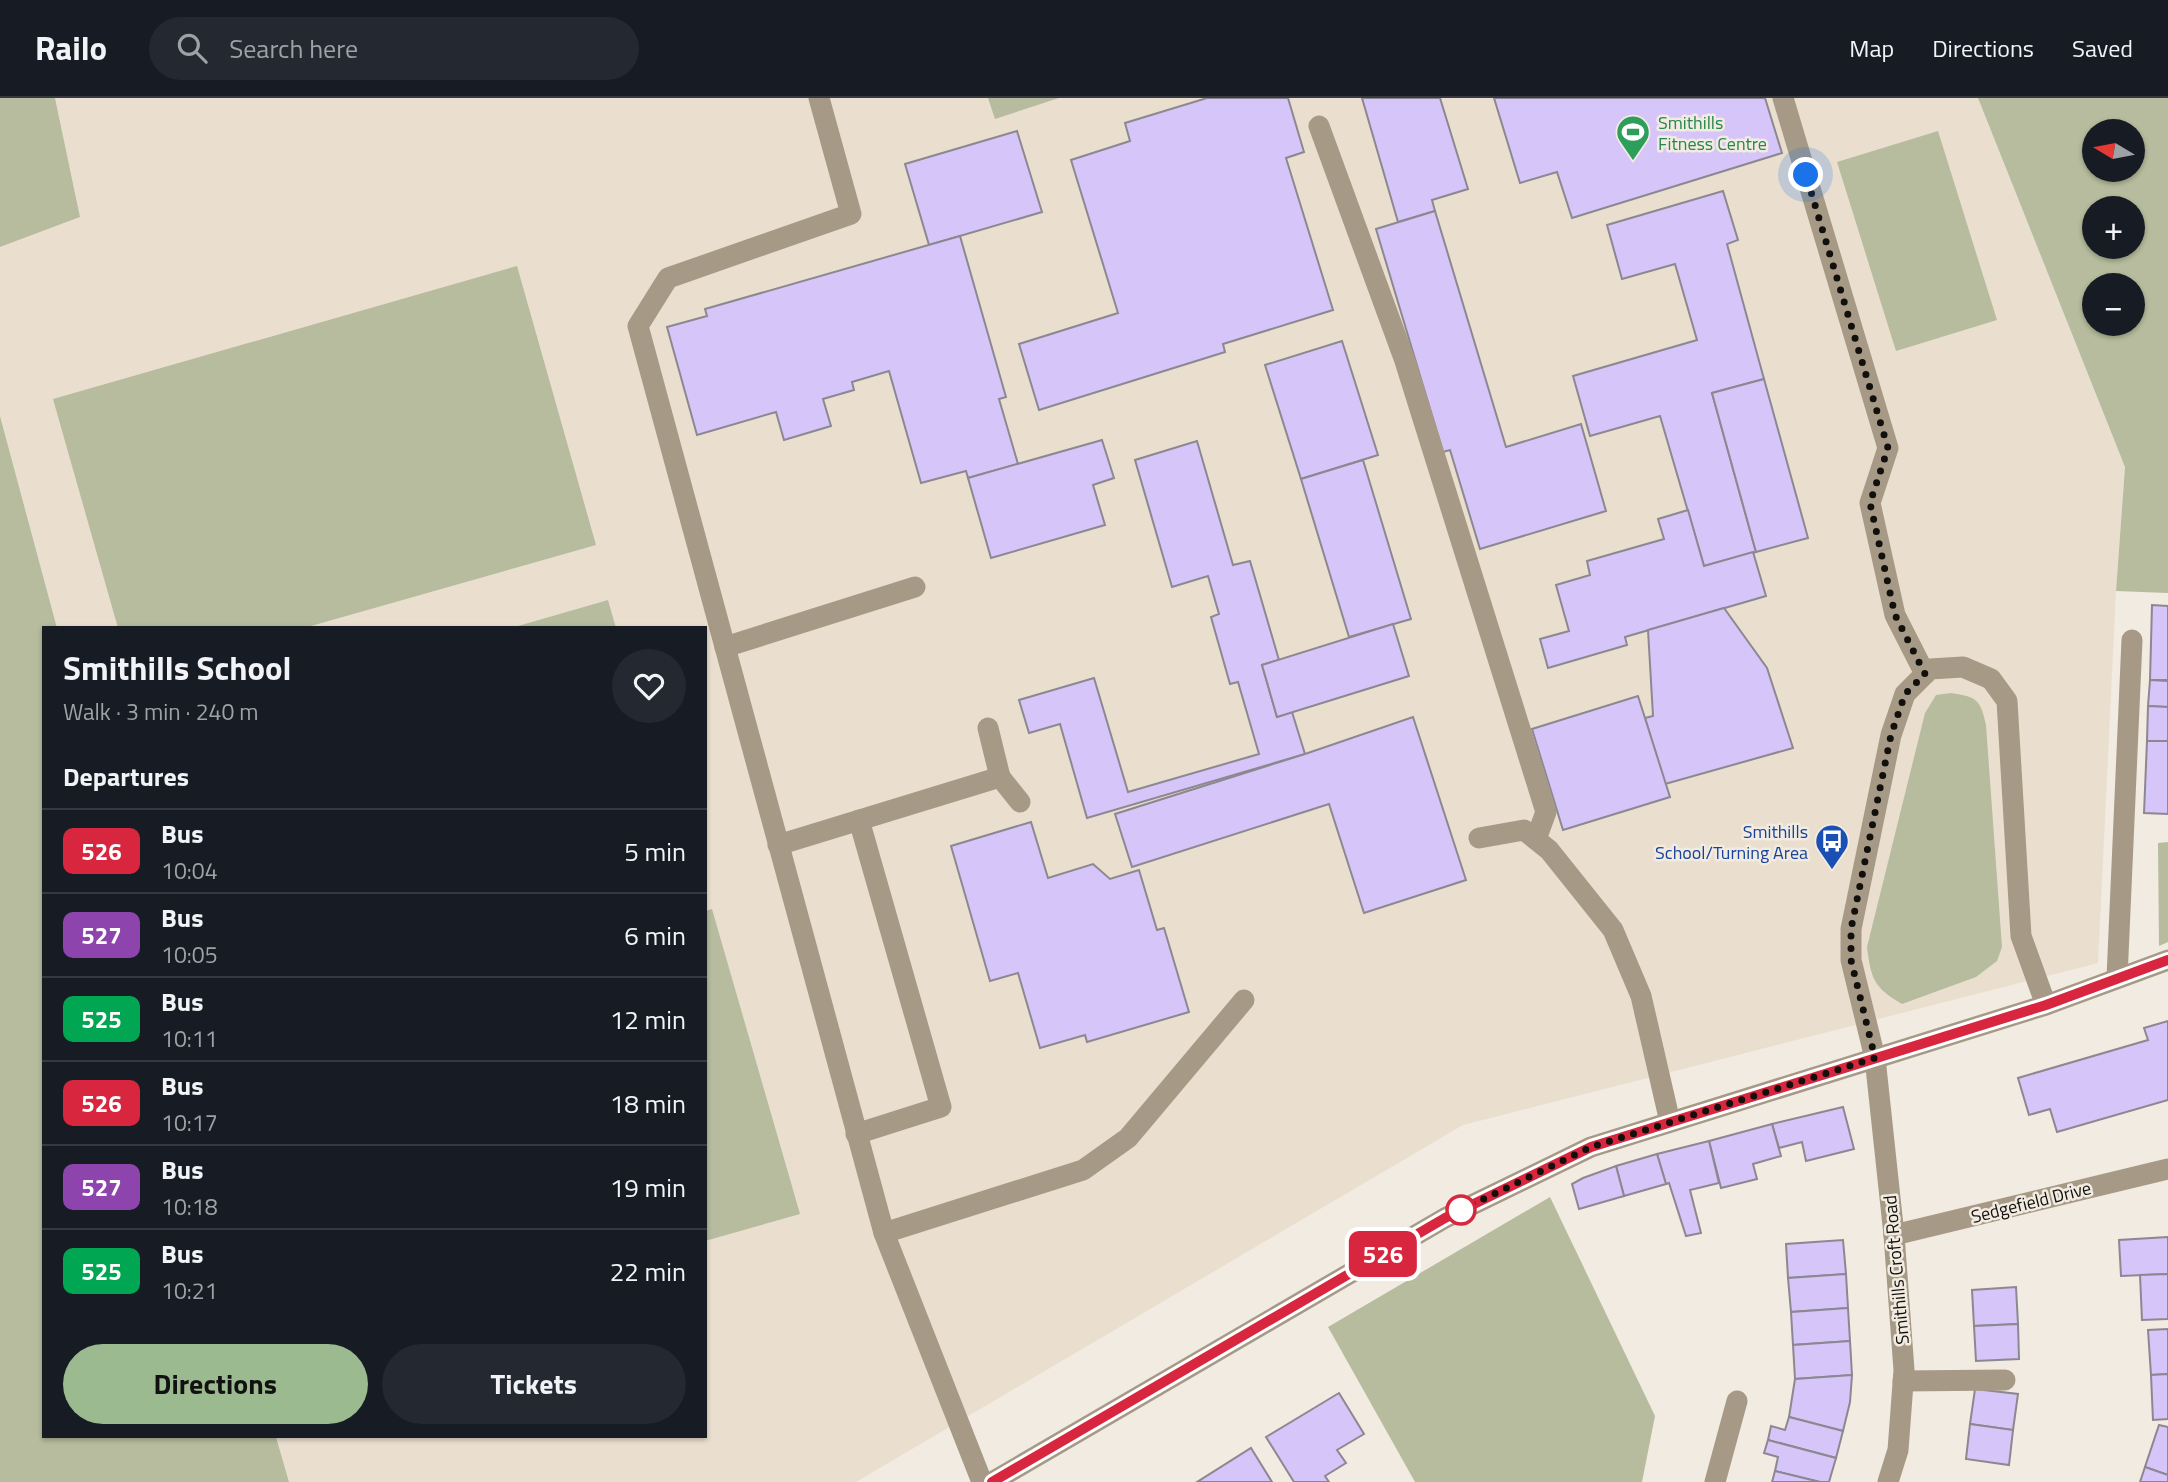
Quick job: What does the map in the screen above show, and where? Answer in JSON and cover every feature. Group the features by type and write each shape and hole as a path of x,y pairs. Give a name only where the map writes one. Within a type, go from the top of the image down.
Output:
{"street":[{"path":"819,98 851,214 668,278 638,326 884,1233 982,1482"},
{"path":"1783,98 1888,448 1870,503 1895,615 1925,674 1930,669 1963,667 1991,679 2007,701 2021,936 2046,1005"},
{"path":"1320,126 1405,361 1546,811 1536,839"},
{"path":"725,647 915,587"},
{"path":"2117,978 2132,640"},
{"name":"Smithills Croft Road","path":"1888,1482 1898,1450 1903,1381 1894,1235 1875,1058 1851,960 1851,929 1891,735 1905,694 1925,674"},
{"path":"988,727 1000,777 1020,802"},
{"path":"778,845 1000,777"},
{"path":"856,1134 941,1107 859,820"},
{"path":"1479,838 1524,830 1549,850 1614,930 1641,996 1670,1122"},
{"path":"992,1482 1445,1218 1591,1147 2046,1005 2168,960"},
{"path":"884,1233 1083,1170 1128,1138 1244,1000"},
{"name":"Sedgefield Drive","path":"1894,1235 2168,1169"},
{"path":"1903,1381 2005,1380"},
{"path":"1715,1482 1737,1401"}],"shaded area":[{"path":"55,98 1978,98 2125,467 2116,591 2098,963 1463,1125 856,1482 289,1482 276,1438 707,1438 707,626 56,626 0,416 0,247 80,217"}],"green space":[{"path":"0,98 55,98 80,217 0,247"},
{"path":"988,98 1059,98 995,119"},
{"path":"1978,98 2168,98 2168,593 2116,591 2125,467"},
{"path":"1938,131 1997,320 1896,351 1837,162"},
{"path":"517,266 596,545 311,626 117,626 53,399"},
{"path":"0,416 56,626 42,626 42,1438 276,1438 289,1482 0,1482"},
{"path":"608,600 615,626 518,626"},
{"path":"1951,693 1976,701 1986,725 2002,947 1997,961 1976,977 1902,1004 1885,993 1876,982 1872,975 1867,947 1925,713 1936,695"},
{"path":"2168,842 2168,942 2159,946 2158,843"},
{"path":"712,909 800,1214 707,1240 707,910"},
{"path":"1550,1197 1655,1416 1642,1482 1415,1482 1328,1327"}],"building":[{"path":"1207,98 1288,98 1304,152 1286,158 1333,310 1223,344 1225,352 1039,410 1019,344 1118,313 1071,160 1130,141 1125,123"},
{"path":"1362,98 1440,98 1468,189 1432,200 1435,211 1398,222"},
{"name":"Smithills Fitness Centre","path":"1494,98 1765,98 1782,153 1572,218 1557,172 1520,183"},
{"path":"1017,131 1042,212 929,245 905,164"},
{"path":"1723,191 1738,240 1727,244 1764,379 1712,393 1756,552 1704,566 1660,416 1590,436 1573,376 1697,340 1675,264 1622,279 1607,225"},
{"path":"1435,211 1506,447 1581,424 1606,511 1480,549 1450,450 1443,452 1376,229"},
{"path":"960,236 1006,397 999,399 1018,464 968,478 966,471 921,483 889,371 852,382 854,390 823,399 831,426 784,440 776,412 697,435 667,327 707,316 705,309"},
{"path":"1342,341 1378,455 1301,479 1265,365"},
{"path":"1764,379 1808,538 1756,552 1712,393"},
{"path":"1102,440 1114,478 1093,485 1105,525 991,558 968,478"},
{"path":"1197,441 1233,565 1250,561 1279,660 1262,665 1277,717 1292,712 1305,754 1087,818 1060,724 1029,733 1019,700 1094,678 1128,792 1259,754 1238,682 1230,684 1211,617 1219,614 1208,576 1172,587 1135,460"},
{"path":"1363,460 1411,619 1349,637 1301,479"},
{"path":"1688,510 1704,566 1753,552 1766,596 1625,637 1627,645 1548,668 1540,639 1569,631 1556,585 1590,575 1587,561 1664,539 1658,519"},
{"path":"2152,605 2168,606 2168,680 2150,680"},
{"path":"1724,608 1767,668 1793,748 1665,784 1645,718 1653,716 1648,630"},
{"path":"1393,624 1409,676 1277,717 1262,665"},
{"path":"2150,680 2168,681 2168,707 2148,706"},
{"path":"1638,696 1670,797 1563,830 1532,729"},
{"path":"2148,706 2168,707 2168,741 2147,741"},
{"path":"1413,717 1466,880 1364,913 1329,804 1132,867 1115,814"},
{"path":"2147,741 2168,741 2168,814 2144,813"},
{"path":"1031,822 1048,878 1093,864 1110,879 1139,870 1157,930 1164,928 1189,1012 1087,1042 1085,1035 1040,1048 1018,973 990,981 951,846"},
{"path":"2168,1021 2168,1100 2057,1132 2050,1109 2029,1115 2018,1078 2148,1040 2144,1028"},
{"path":"1843,1107 1854,1149 1806,1161 1802,1142 1779,1148 1772,1124"},
{"path":"1772,1124 1781,1156 1753,1164 1757,1179 1721,1188 1709,1141"},
{"path":"1709,1141 1719,1183 1690,1190 1701,1233 1686,1236 1657,1154"},
{"path":"1657,1154 1666,1184 1624,1196 1616,1166"},
{"path":"1616,1166 1624,1196 1579,1209 1572,1184"},
{"path":"2168,1237 2168,1274 2121,1276 2119,1240"},
{"path":"1843,1240 1846,1274 1788,1278 1786,1244"},
{"path":"1846,1274 1848,1308 1791,1312 1788,1278"},
{"path":"2168,1274 2168,1319 2142,1320 2140,1275"},
{"path":"2016,1287 2018,1324 1974,1326 1972,1290"},
{"path":"1848,1308 1850,1341 1793,1345 1791,1312"},
{"path":"2018,1324 2019,1359 1976,1361 1974,1326"},
{"path":"2168,1329 2168,1374 2151,1375 2148,1330"},
{"path":"1850,1341 1852,1375 1795,1379 1793,1345"},
{"path":"2168,1374 2168,1419 2153,1420 2151,1375"},
{"path":"1852,1375 1850,1402 1843,1431 1789,1417 1795,1379"},
{"path":"1975,1389 2018,1394 2013,1430 1970,1424"},
{"path":"1339,1393 1364,1434 1337,1450 1346,1463 1325,1476 1329,1482 1294,1482 1266,1437"},
{"path":"1789,1417 1843,1431 1836,1458 1768,1440 1771,1426 1785,1430"},
{"path":"1970,1424 2013,1430 2009,1465 1966,1459"},
{"path":"2159,1425 2168,1427 2168,1475 2145,1467"},
{"path":"1768,1440 1836,1458 1829,1482 1775,1471 1778,1457 1764,1453"},
{"path":"1251,1448 1272,1482 1197,1482"},
{"path":"2145,1467 2168,1475 2168,1482 2140,1482"},
{"path":"1775,1471 1820,1482 1772,1482"}],"bus line":[{"name":"526","path":"992,1482 1445,1218 1591,1147 2046,1005 2168,960"}],"place":[{"name":"Smithills Fitness Centre","path":"1633,162"},
{"name":"Smithills School/Turning Area","path":"1832,871"}],"route":[{"path":"1461,1210 1591,1147 1875,1058 1851,960 1851,929 1891,735 1905,694 1925,674 1895,615 1870,503 1888,448 1806,175"}]}
